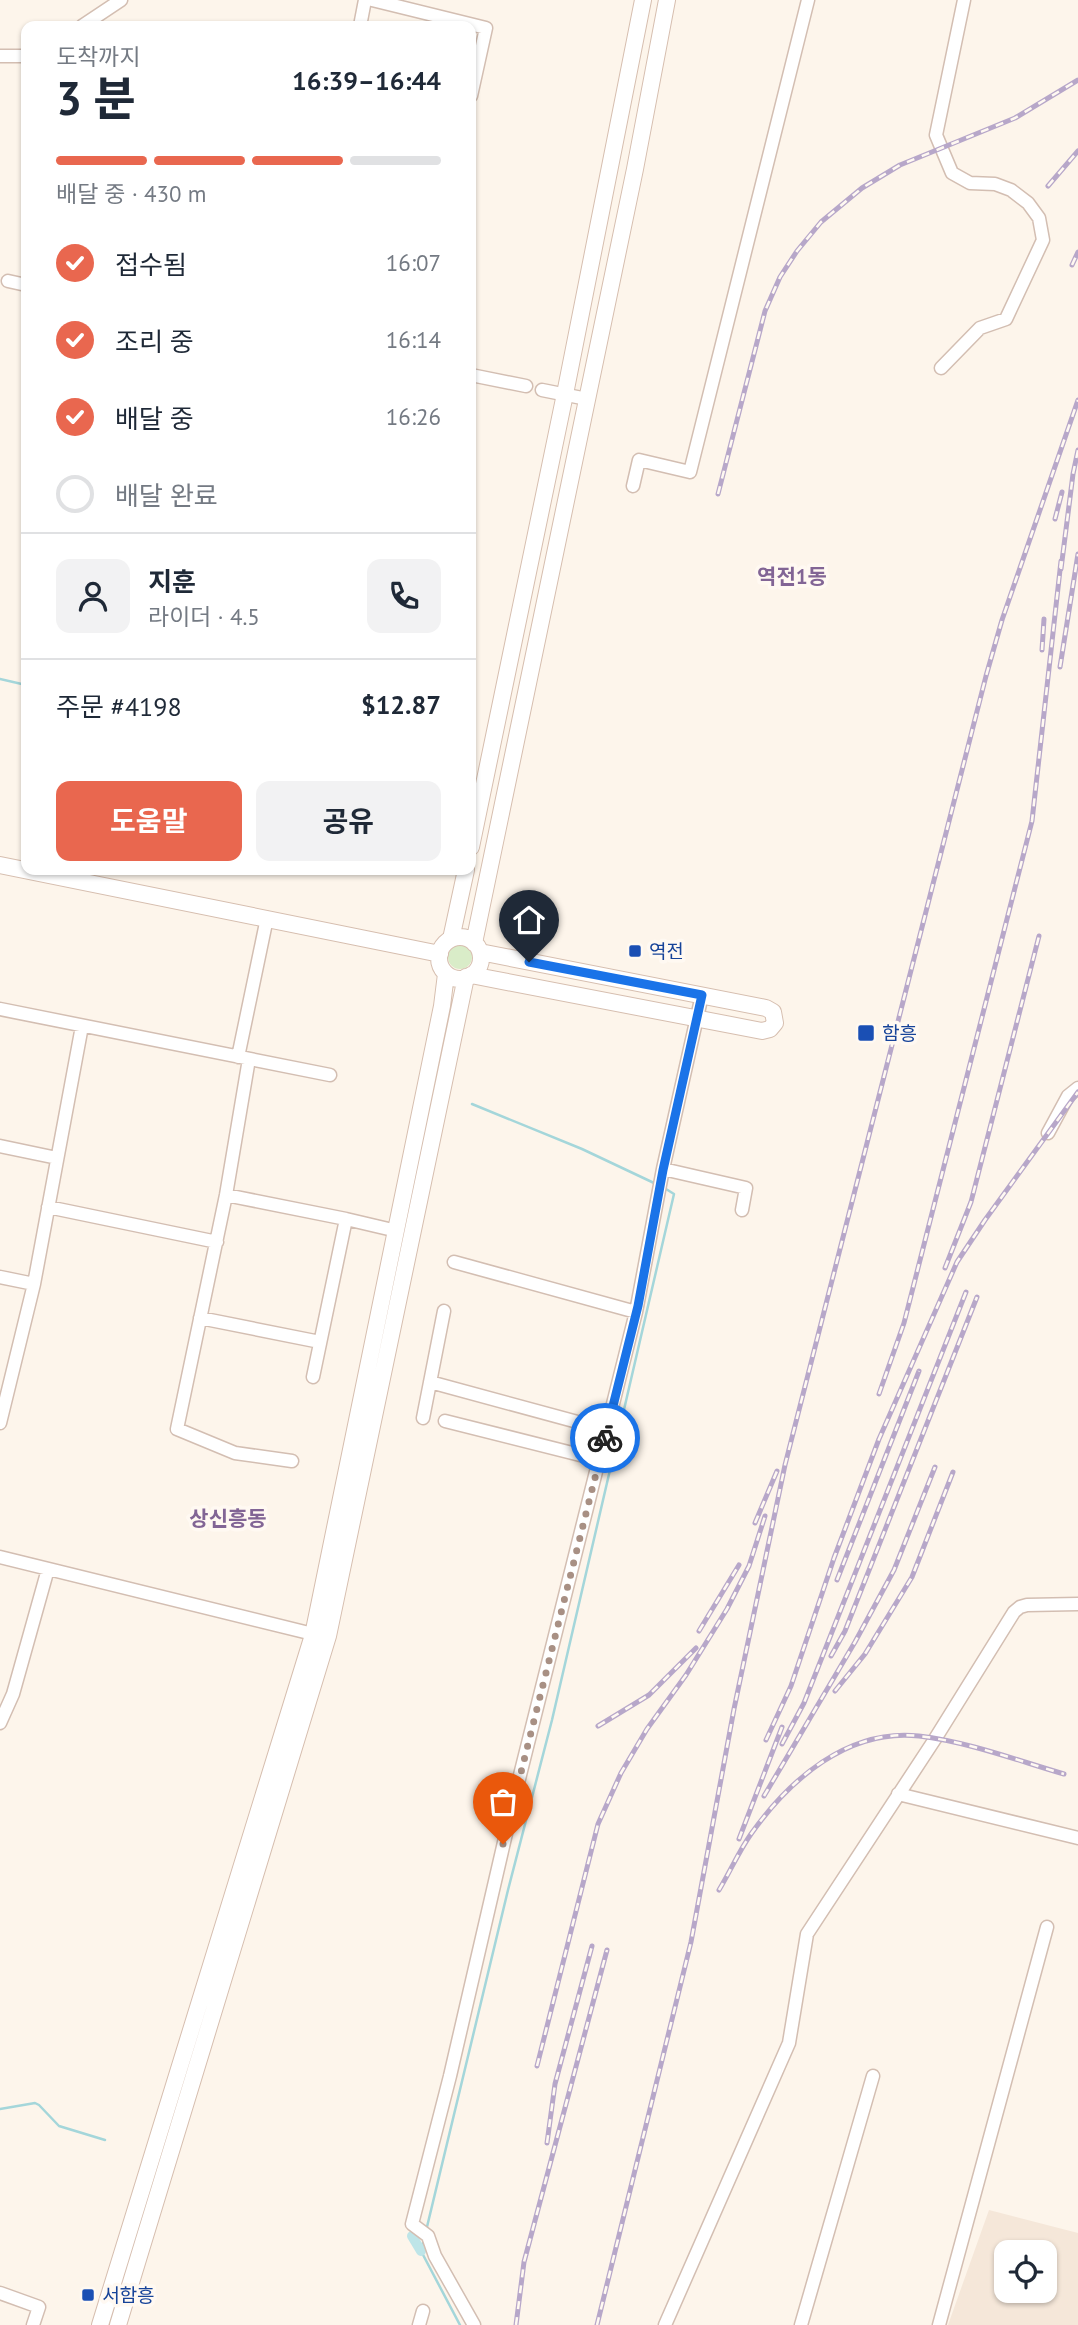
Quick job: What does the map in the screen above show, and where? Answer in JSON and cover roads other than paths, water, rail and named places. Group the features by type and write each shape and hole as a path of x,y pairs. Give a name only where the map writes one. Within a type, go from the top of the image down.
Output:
{"main road":[{"path":"476,823 643,0"},
{"path":"118,2325 320,1636 469,976 480,964 477,947 667,0"},
{"path":"0,864 21,868"},
{"path":"54,875 440,954"},
{"path":"451,939 465,875"},
{"path":"100,2325 320,1636 353,1435 442,1006 446,974 440,963 440,954 445,944 451,939 461,937 477,947 766,1008 775,1015 775,1023 770,1029 762,1031 469,976 455,978 446,974"}],"street":[{"path":"90,21 121,0"},
{"path":"361,21 365,0"},
{"path":"372,0 458,21"},
{"path":"633,486 639,460 690,472 807,0"},
{"path":"941,368 980,328 1006,319 1043,240 1039,218 1028,203 1011,190 995,184 970,183 952,173 936,135 964,0"},
{"path":"476,26 486,28 476,73"},
{"path":"0,56 21,56"},
{"path":"8,282 21,284"},
{"path":"476,376 526,386"},
{"path":"542,390 587,399"},
{"path":"267,918 244,1058 226,1195 177,1429 235,1453 292,1461"},
{"path":"474,2325 435,2256 428,2236 412,2224 450,2076 516,1787 636,1312 663,1170 702,995"},
{"path":"0,1009 330,1075"},
{"path":"0,1423 34,1284 82,1026"},
{"path":"1048,1133 1068,1096 1078,1088"},
{"path":"0,1146 57,1158"},
{"path":"663,1170 746,1188 742,1210"},
{"path":"226,1195 397,1231"},
{"path":"48,1207 217,1242"},
{"path":"313,1377 346,1219"},
{"path":"454,1262 636,1312"},
{"path":"0,1278 34,1284"},
{"path":"423,1418 444,1311"},
{"path":"200,1318 320,1342"},
{"path":"430,1382 607,1430"},
{"path":"446,1421 600,1460"},
{"path":"0,1557 320,1636"},
{"path":"0,1723 13,1694 48,1569"},
{"path":"665,2325 789,2043 807,1934 1014,1612 1027,1605 1078,1604"},
{"path":"898,1794 1078,1838"},
{"path":"939,2325 1047,1927"},
{"path":"801,2325 873,2076"},
{"path":"0,2293 39,2307 33,2325"},
{"path":"419,2325 423,2311"}],"waterway":[{"path":"0,679 21,684"},
{"path":"472,1104 582,1149 654,1183"},
{"path":"426,2231 552,1720 674,1194 666,1189"},
{"path":"0,2109 35,2103 59,2126 105,2140"},
{"path":"412,2236 421,2251"},
{"path":"424,2240 421,2251 460,2325"}],"railway":[{"path":"718,494 765,311 780,277 821,222 862,188 900,165 1015,118 1078,80"},
{"path":"1048,186 1078,151"},
{"path":"1072,265 1078,252"},
{"path":"597,2325 691,1942 734,1709 785,1465 986,676 1002,620 1078,400"},
{"path":"1061,569 1078,450"},
{"path":"1055,519 1062,492"},
{"path":"1060,667 1078,554"},
{"path":"879,1394 904,1323 1032,821 1061,561"},
{"path":"1042,650 1044,619"},
{"path":"945,1268 971,1202 1039,936"},
{"path":"766,1740 791,1686 834,1558 879,1439 957,1262 1078,1092"},
{"path":"782,1744 804,1703 966,1292"},
{"path":"831,1656 845,1631 977,1297"},
{"path":"837,1580 919,1371"},
{"path":"764,1796 894,1570 935,1467"},
{"path":"755,1523 777,1471"},
{"path":"835,1691 865,1654 912,1577 953,1472"},
{"path":"537,2066 598,1824 621,1773 647,1729 686,1675 727,1609 749,1566 765,1516"},
{"path":"699,1631 739,1565"},
{"path":"598,1726 649,1695 696,1648"},
{"path":"739,1839 782,1727"},
{"path":"719,1890 742,1847 783,1795 823,1762 868,1740 919,1736 956,1742 1064,1774"},
{"path":"547,2143 555,2084 592,1946"},
{"path":"516,2325 524,2262 607,1950"}],"place":[{"name":"역전","path":"635,951"},
{"name":"함흥","path":"866,1033"},
{"name":"서함흥","path":"88,2295"}],"district":[{"name":"역전1동","path":"792,576"},
{"name":"상신흥동","path":"228,1518"}]}
